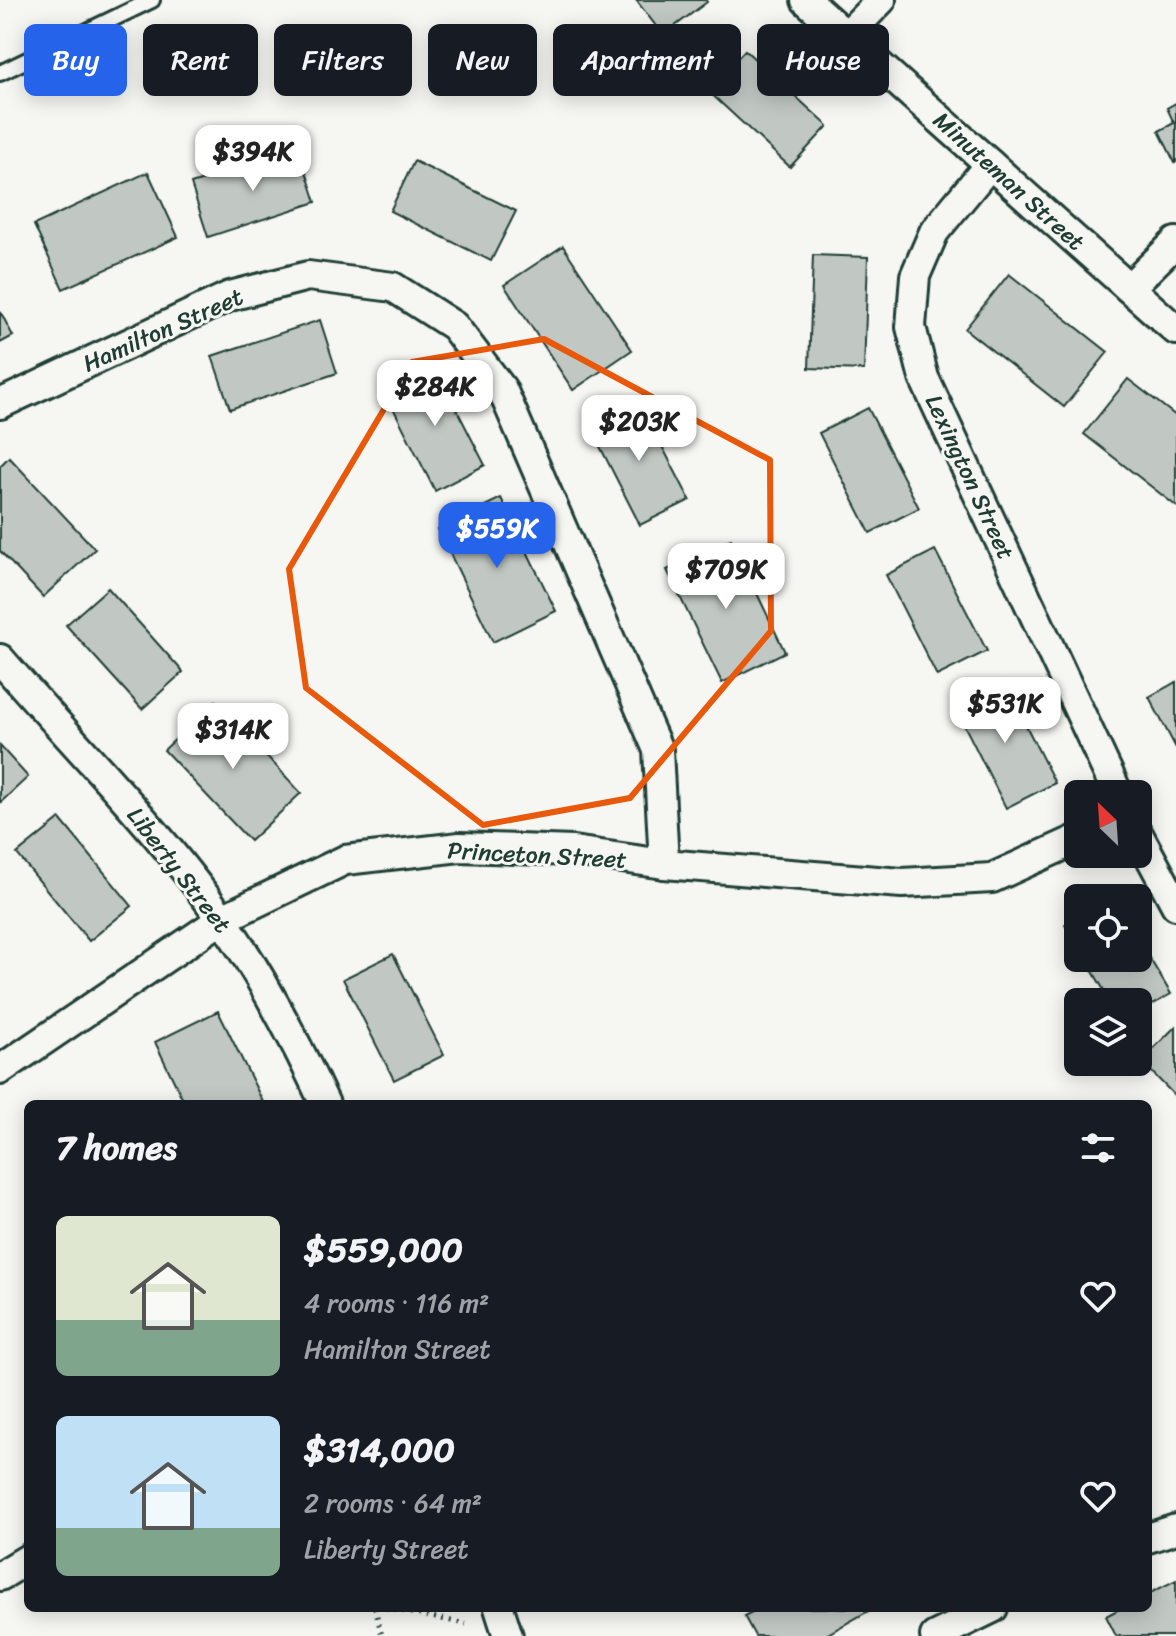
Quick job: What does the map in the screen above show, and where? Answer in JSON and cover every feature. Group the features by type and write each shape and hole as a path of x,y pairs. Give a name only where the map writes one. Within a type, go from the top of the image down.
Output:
{"street":[{"name":"Minuteman Street","path":"806,0 833,24"},
{"path":"858,24 881,0"},
{"name":"Minuteman Street","path":"889,74 1176,330"},
{"name":"Lexington Street","path":"990,164 934,232 915,276 911,327 924,378 1111,780"},
{"path":"1129,288 1176,242"},
{"name":"Hamilton Street","path":"0,404 230,296 308,276 393,287 454,326 502,389 658,750 664,864"},
{"name":"Liberty Street","path":"0,659 145,824 222,919 295,1042 323,1100"},
{"name":"Princeton Street","path":"0,1070 222,919 345,860 460,847 573,851 664,864 902,883 992,878 1064,845"},
{"path":"1152,860 1176,905"},
{"path":"1152,1537 1176,1529"},
{"path":"0,1576 24,1561"},
{"path":"500,1612 508,1636"},
{"path":"935,1636 985,1612"}],"lane":[{"path":"0,73 152,0"}],"path":[{"path":"376,1612 382,1636"},
{"path":"407,1612 466,1624"}],"highlighted area":[{"path":"544,339 770,460 771,631 630,798 483,825 306,688 289,569 412,362"}],"building":[{"path":"636,0 707,2 678,24 655,24"},
{"path":"745,50 757,61 757,96 795,96 828,126 790,167 713,96 741,96 741,54"},
{"path":"1176,103 1175,163 1159,131 1174,123 1167,108"},
{"path":"299,150 316,202 208,237 191,184"},
{"path":"414,161 516,211 491,261 390,211"},
{"path":"148,172 178,237 63,289 34,225"},
{"path":"563,246 632,350 573,390 504,285"},
{"path":"813,255 868,257 864,370 809,368"},
{"path":"1009,274 1108,352 1064,407 965,329"},
{"path":"0,311 13,336 0,343"},
{"path":"320,320 337,373 230,409 212,356"},
{"path":"434,365 485,465 435,491 384,390"},
{"path":"1128,379 1176,416 1176,506 1084,434"},
{"path":"638,400 690,500 640,525 589,425"},
{"path":"868,408 919,508 870,533 819,433"},
{"path":"9,457 95,549 43,597 0,551 0,466"},
{"path":"501,498 556,611 493,642 438,529"},
{"path":"731,539 785,652 722,683 667,570"},
{"path":"935,550 987,651 937,676 886,575"},
{"path":"108,588 183,672 142,709 66,625"},
{"path":"1004,682 1055,783 1006,808 955,707"},
{"path":"1176,682 1176,748 1149,697"},
{"path":"216,701 301,793 250,841 164,750"},
{"path":"0,746 28,777 0,803"},
{"path":"60,819 132,906 89,941 17,854"},
{"path":"393,954 444,1055 394,1080 343,979"},
{"path":"1152,962 1171,994 1152,1005 1152,988 1103,988 1093,972 1152,972"},
{"path":"218,1011 262,1100 183,1100 155,1042"},
{"path":"1176,1026 1176,1097 1152,1072 1152,1050"},
{"path":"1176,1580 1176,1636 1116,1636 1106,1616 1114,1612 1152,1612 1152,1592"},
{"path":"752,1612 866,1612 824,1636 755,1636 744,1616"}]}
